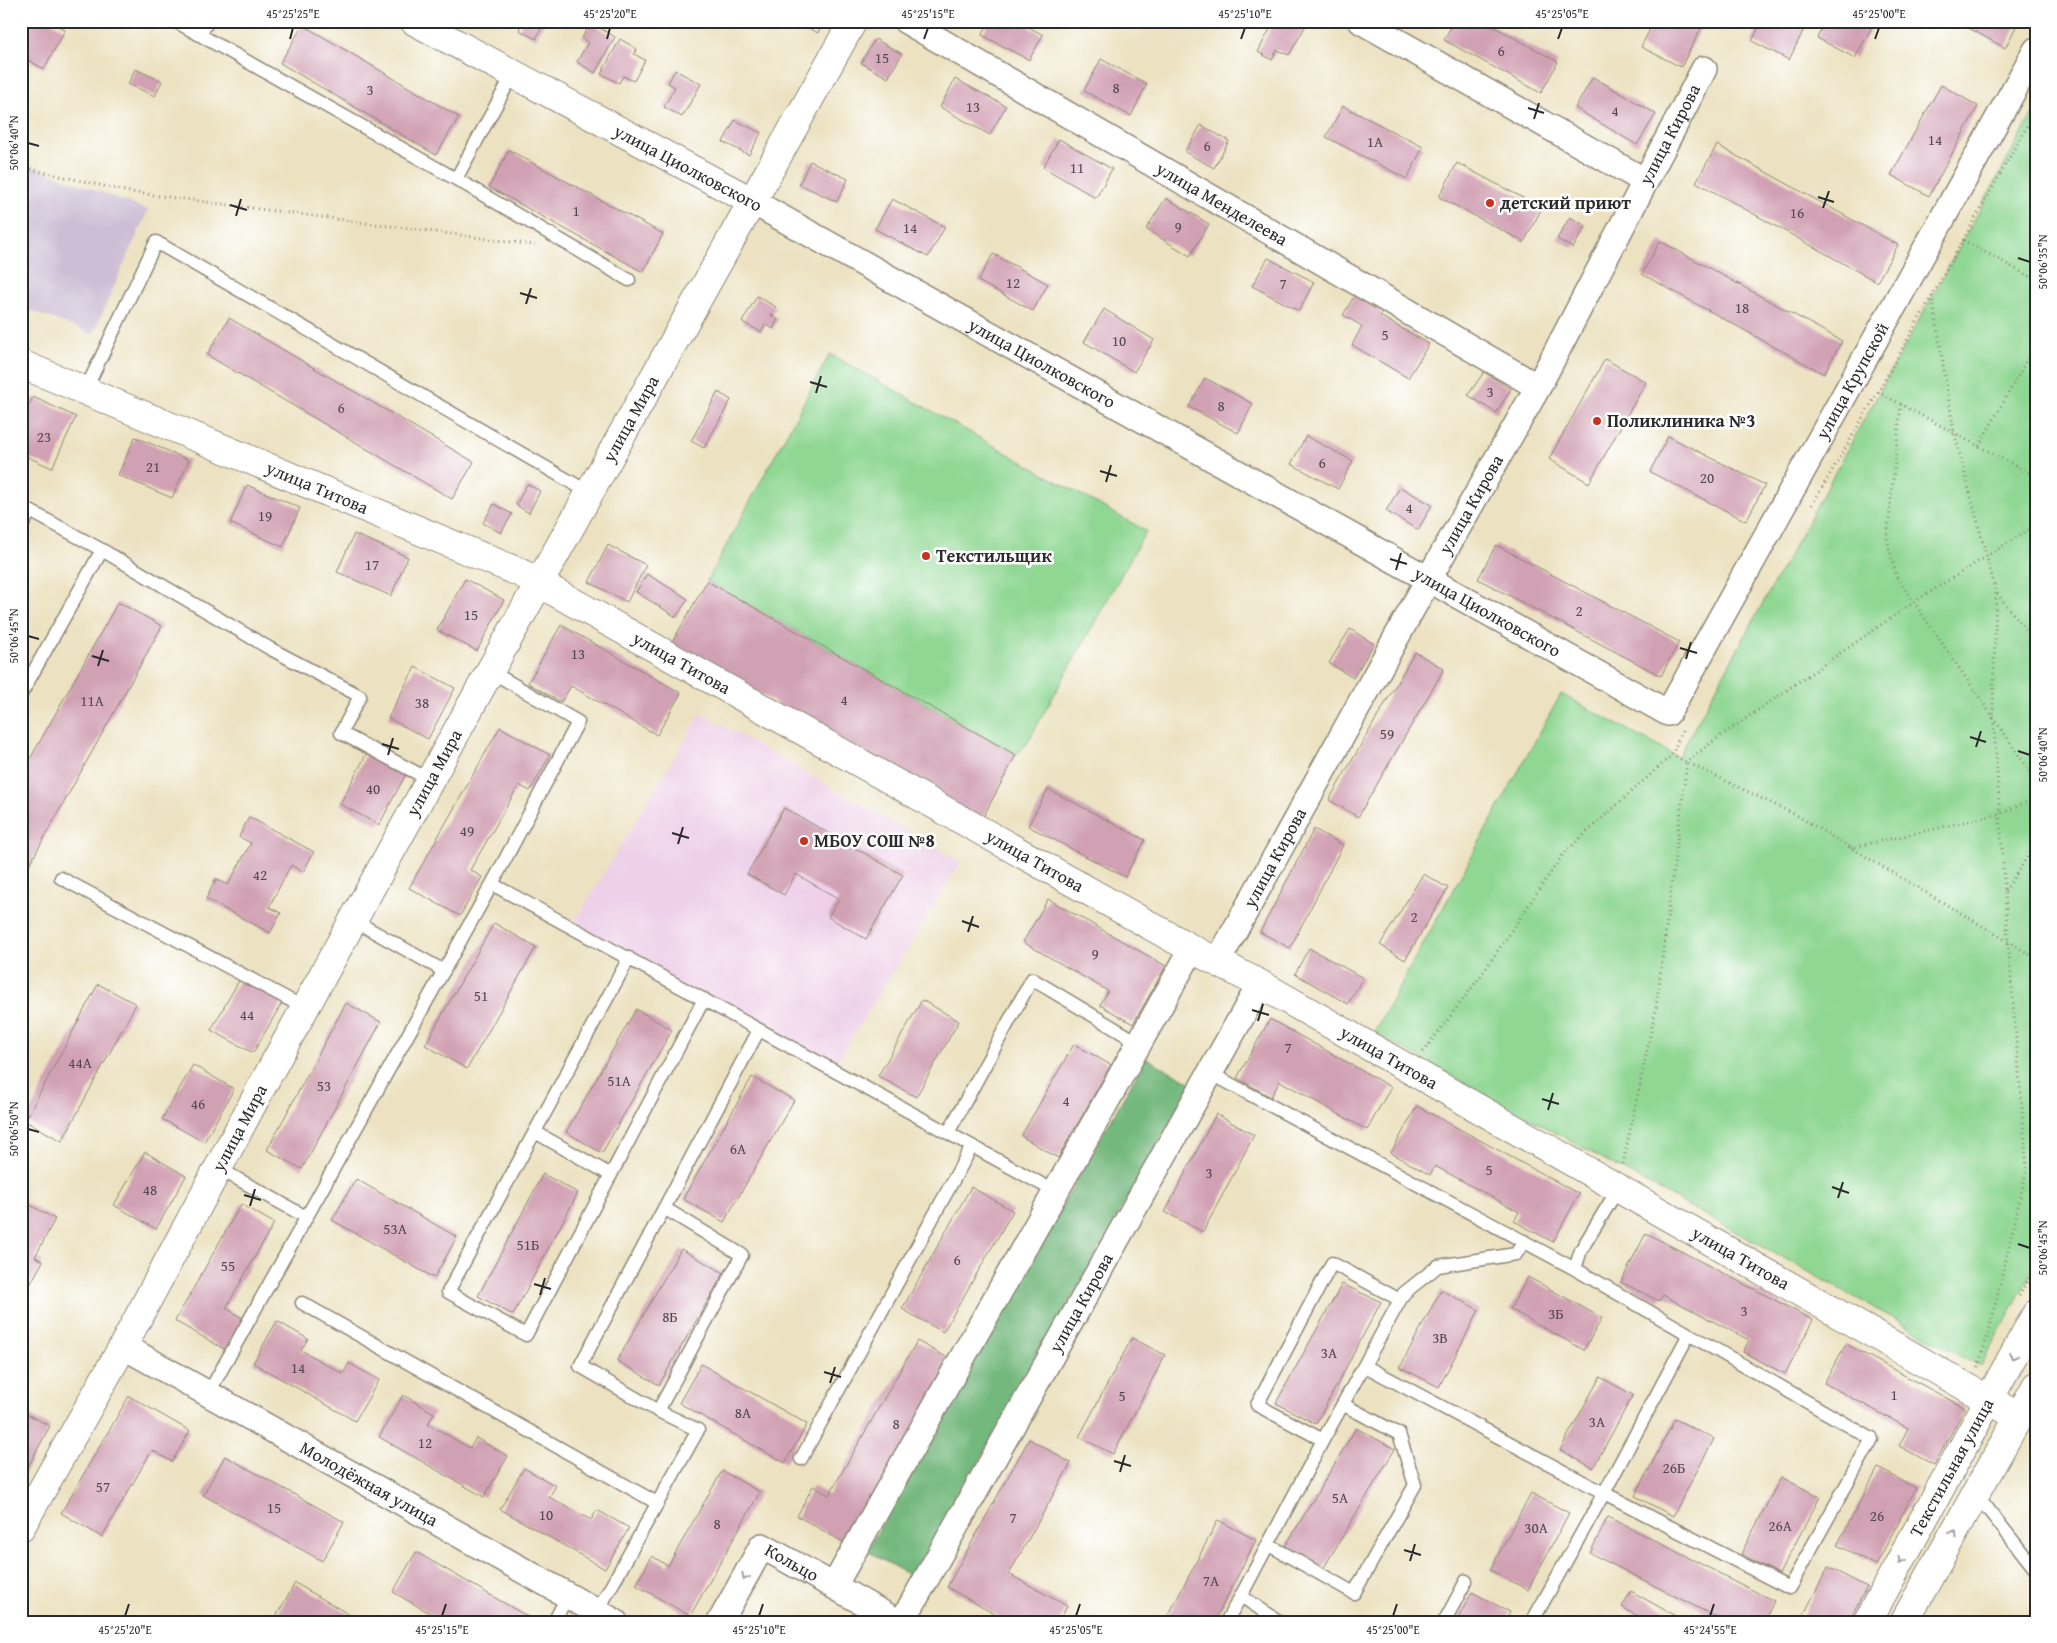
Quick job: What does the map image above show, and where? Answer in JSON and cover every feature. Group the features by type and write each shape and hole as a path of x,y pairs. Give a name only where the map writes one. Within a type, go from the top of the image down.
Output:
{"street":[{"name":"улица Циолковского","path":"414,21 753,202 1668,713"},
{"name":"улица Мира","path":"21,1527 123,1346 218,1168 490,671 853,21"},
{"name":"улица Менделеева","path":"906,21 1538,386"},
{"path":"1361,21 1645,181"},
{"name":"улица Крупской","path":"1668,713 2036,50"},
{"name":"улица Кирова","path":"1218,961 1428,580 1538,386 1704,69"},
{"name":"улица Титова","path":"21,364 521,573 1192,949 1260,984 2019,1417"},
{"path":"834,1586 1192,949"},
{"name":"улица Кирова","path":"902,1622 1260,984"},
{"name":"Текстильная улица","path":"1867,1622 2036,1314"},
{"name":"Молодёжная улица","path":"123,1346 606,1617"},
{"name":"Текстильная улица","path":"1904,1622 2036,1386"},
{"name":"Кольцо","path":"720,1622 762,1546 898,1622"}],"lane":[{"path":"175,21 456,179 629,280"},
{"path":"200,35 208,21"},
{"path":"456,179 513,74"},
{"path":"85,391 156,242 590,493"},
{"path":"21,528 30,511 102,550 269,648 360,696 341,733 430,780"},
{"path":"21,694 102,550"},
{"path":"208,1394 492,884 578,722 490,671"},
{"path":"61,878 305,1008"},
{"path":"492,884 1056,1192"},
{"path":"353,920 444,971"},
{"path":"629,958 448,1292 526,1335 704,999"},
{"path":"948,1133 1032,980 1139,1044"},
{"path":"606,1617 657,1503 698,1430 658,1411 580,1366 760,1030"},
{"path":"1210,1073 1575,1268 1872,1439 1789,1588 1604,1493 1365,1366"},
{"path":"535,1132 611,1175"},
{"path":"801,1459 972,1146"},
{"path":"218,1168 306,1217"},
{"path":"1575,1268 1581,1250 1618,1189"},
{"path":"658,1411 742,1255 664,1208"},
{"path":"1226,1622 1404,1293 1438,1266 1516,1254 1524,1241"},
{"path":"1323,1440 1257,1405 1332,1263 1400,1300"},
{"path":"302,1303 657,1503"},
{"path":"1532,1622 1604,1493 1688,1334"},
{"path":"1269,1544 1354,1593 1415,1485 1399,1434 1344,1405"},
{"path":"1976,1494 2036,1570"},
{"path":"1444,1622 1466,1581"},
{"path":"554,1622 568,1595"},
{"path":"1241,1596 1280,1622"}],"path":[{"path":"1809,510 1878,392 2036,110"},
{"path":"21,167 130,192 539,245"},
{"path":"1963,240 2036,280"},
{"path":"1932,295 1954,432 1996,592 1994,720 1999,814 2027,1169 1989,1330 1977,1370"},
{"path":"1979,446 2036,343"},
{"path":"1878,392 2036,477"},
{"path":"1902,404 1887,538 1896,576 2036,780"},
{"path":"1618,1189 1656,1008 1687,762 1712,742 1914,602 2036,525"},
{"path":"1996,592 2036,642"},
{"path":"1410,1070 1480,978 1564,853 1672,755 1685,720 1668,713"},
{"path":"1672,755 1796,816 2036,958"},
{"path":"1851,848 1999,814 2036,798"},
{"path":"2004,892 2036,844"}],"shaded area":[{"path":"21,162 148,210 93,334 21,307"},
{"path":"701,713 961,862 830,1073 571,928"}],"green space":[{"path":"2036,108 2036,1265 1980,1366 1374,1033 1561,694 1678,757"},
{"name":"Текстильщик","path":"830,354 1146,531 1026,745 1016,755 707,581"},
{"path":"1146,1058 1192,1083 914,1578 867,1551"}],"building":[{"path":"21,21 49,21 65,30 44,69 21,56"},
{"path":"523,21 545,21 536,39 519,30"},
{"path":"795,21 824,21 818,33"},
{"path":"990,21 1018,21 1043,35 1029,60 982,35"},
{"path":"1274,21 1295,21 1305,27 1289,55 1277,50 1272,60 1258,52"},
{"path":"1454,21 1484,21 1558,62 1541,93 1444,40"},
{"path":"1654,21 1705,21 1681,67 1641,47"},
{"path":"1762,21 1808,21 1789,60 1752,41"},
{"path":"1825,21 1875,21 1855,58 1817,38"},
{"path":"1956,21 2019,21 2005,48"},
{"path":"591,23 615,37 595,73 577,62 588,42 582,38"},
{"path":"303,25 459,117 436,155 280,63"},
{"path":"620,39 637,49 634,54 645,60 634,81 623,76 619,83 601,74"},
{"path":"875,39 902,54 888,78 861,63"},
{"path":"1101,59 1147,84 1131,116 1084,91"},
{"path":"135,69 162,81 155,96 128,84"},
{"path":"675,70 701,84 682,117 664,107 675,87 668,83"},
{"path":"1593,77 1656,114 1637,145 1575,108"},
{"path":"955,79 1006,106 990,135 940,107"},
{"path":"1941,85 1978,106 1929,196 1891,175"},
{"path":"1343,106 1423,147 1407,179 1326,137"},
{"path":"735,120 761,133 749,155 723,142"},
{"path":"1201,125 1229,141 1214,168 1185,152"},
{"path":"1059,139 1112,169 1096,198 1043,167"},
{"path":"1717,145 1898,245 1877,282 1696,182"},
{"path":"509,150 663,234 643,272 489,187"},
{"path":"810,161 848,179 837,202 799,184"},
{"name":"детский приют","path":"1457,163 1542,208 1524,242 1439,197"},
{"path":"1166,198 1209,224 1190,256 1146,229"},
{"path":"892,199 945,227 928,257 875,229"},
{"path":"1570,217 1586,226 1573,248 1557,239"},
{"path":"1660,241 1842,341 1824,374 1642,274"},
{"path":"993,254 1048,284 1033,311 978,281"},
{"path":"1268,258 1314,282 1299,311 1252,286"},
{"path":"1359,288 1387,304 1380,316 1429,344 1408,378 1352,345 1362,326 1343,315"},
{"path":"757,296 776,307 771,315 778,319 773,329 766,324 761,332 742,322"},
{"path":"1104,309 1154,340 1134,372 1084,342"},
{"path":"229,318 474,462 452,499 207,355"},
{"name":"Поликлиника №3","path":"1605,359 1646,382 1589,483 1549,459"},
{"path":"1484,372 1511,389 1496,413 1468,395"},
{"path":"1205,378 1253,404 1238,433 1189,407"},
{"path":"718,392 731,400 704,448 691,441"},
{"path":"33,397 76,417 52,468 21,454 21,421"},
{"path":"1306,436 1353,461 1338,489 1291,464"},
{"path":"1668,436 1765,485 1746,521 1650,472"},
{"path":"135,437 189,460 172,498 118,475"},
{"path":"527,484 540,491 529,513 516,505"},
{"path":"247,485 300,508 283,547 230,523"},
{"path":"1400,487 1432,505 1418,530 1386,511"},
{"path":"494,504 512,514 501,533 483,523"},
{"path":"354,534 408,557 391,596 337,572"},
{"path":"608,545 646,565 627,602 589,582"},
{"path":"1496,545 1679,642 1661,676 1478,579"},
{"path":"647,574 688,599 676,617 636,592"},
{"path":"465,579 504,600 477,651 437,630"},
{"path":"707,581 1016,755 982,819 671,644"},
{"path":"118,602 162,626 24,874 21,873 21,775"},
{"path":"561,625 681,693 657,735 571,686 561,702 528,683"},
{"path":"1350,629 1374,644 1353,678 1329,663"},
{"path":"1415,652 1444,669 1358,817 1329,800"},
{"path":"415,667 455,688 428,739 388,718"},
{"path":"500,727 550,755 530,791 519,785 470,870 482,877 460,916 409,888"},
{"path":"367,753 406,774 379,825 340,804"},
{"path":"1048,789 1145,840 1125,877 1028,826"},
{"name":"МБОУ СОШ №8","path":"784,808 903,875 866,939 828,917 839,899 796,874 784,895 747,874"},
{"path":"249,817 314,852 303,872 291,865 269,907 281,913 270,933 206,899 216,879 228,885 251,843 239,837"},
{"path":"1314,829 1343,845 1290,948 1260,932"},
{"path":"1423,874 1448,888 1405,960 1380,945"},
{"path":"1048,899 1166,966 1133,1024 1100,1005 1108,991 1023,942"},
{"path":"494,923 536,947 467,1069 425,1045"},
{"path":"1309,948 1363,978 1348,1004 1295,974"},
{"path":"241,977 283,1001 253,1053 211,1030"},
{"path":"98,984 136,1004 62,1141 25,1121"},
{"path":"922,1000 959,1021 916,1097 878,1076"},
{"path":"346,1003 381,1022 302,1169 267,1150"},
{"path":"636,1009 672,1030 602,1153 566,1132"},
{"path":"1270,1019 1391,1087 1367,1130 1280,1081 1271,1097 1237,1078"},
{"path":"1074,1044 1111,1065 1058,1158 1021,1136"},
{"path":"193,1065 234,1089 204,1142 162,1119"},
{"path":"752,1077 794,1100 724,1222 683,1199"},
{"path":"1417,1106 1579,1194 1553,1242 1514,1221 1519,1212 1435,1166 1430,1175 1391,1153"},
{"path":"1216,1114 1254,1135 1203,1232 1165,1212"},
{"path":"145,1152 186,1176 156,1229 114,1205"},
{"path":"543,1174 578,1193 513,1315 478,1296"},
{"path":"356,1179 457,1237 434,1278 332,1220"},
{"path":"971,1187 1013,1211 943,1332 902,1309"},
{"path":"21,1200 55,1219 35,1257 43,1261 21,1301"},
{"path":"241,1204 274,1223 226,1308 244,1319 226,1350 175,1321"},
{"path":"1646,1233 1813,1320 1785,1374 1743,1352 1749,1340 1663,1295 1659,1301 1621,1282"},
{"path":"681,1249 724,1273 659,1385 617,1361"},
{"path":"1528,1277 1602,1318 1584,1350 1510,1309"},
{"path":"1342,1284 1381,1302 1316,1424 1276,1403"},
{"path":"1441,1290 1479,1310 1439,1387 1400,1367"},
{"path":"277,1321 308,1339 301,1350 343,1374 349,1363 379,1380 355,1421 253,1363"},
{"path":"1132,1338 1165,1355 1113,1454 1079,1437"},
{"path":"917,1341 957,1363 852,1547 797,1516 813,1486 829,1495"},
{"path":"1846,1344 1965,1408 1934,1465 1899,1446 1908,1428 1824,1383"},
{"path":"701,1364 807,1424 785,1463 679,1403"},
{"path":"1600,1377 1633,1395 1593,1468 1560,1450"},
{"path":"403,1395 434,1413 428,1424 470,1448 476,1438 508,1456 484,1497 379,1437"},
{"path":"129,1396 190,1431 172,1462 152,1450 102,1537 61,1513"},
{"path":"21,1411 50,1426 21,1480"},
{"path":"1675,1419 1714,1439 1673,1516 1635,1496"},
{"path":"1356,1428 1395,1449 1323,1569 1285,1547"},
{"path":"1029,1439 1071,1463 1009,1574 1067,1606 1059,1622 1008,1622 947,1587"},
{"path":"225,1456 344,1522 322,1561 203,1495"},
{"path":"524,1468 556,1486 549,1497 591,1520 597,1510 629,1528 605,1569 500,1509"},
{"path":"1878,1468 1916,1488 1876,1565 1837,1545"},
{"path":"722,1471 760,1492 690,1616 636,1585 652,1556 668,1566"},
{"path":"1781,1477 1820,1497 1779,1574 1741,1554"},
{"path":"1531,1493 1569,1513 1528,1590 1490,1570"},
{"path":"1608,1517 1774,1601 1764,1622 1726,1622 1590,1553"},
{"path":"1218,1520 1256,1540 1214,1622 1165,1622"},
{"path":"416,1552 537,1622 445,1622 393,1592"},
{"path":"1828,1567 1867,1587 1848,1622 1800,1622"},
{"path":"295,1583 362,1622 273,1622"},
{"path":"1631,1591 1686,1622 1648,1622 1622,1607"},
{"path":"1472,1592 1510,1612 1505,1622 1456,1622"}],"place":[{"name":"детский приют","path":"1490,203"},
{"name":"Поликлиника №3","path":"1597,421"},
{"name":"Текстильщик","path":"926,556"},
{"name":"МБОУ СОШ №8","path":"804,841"}]}
